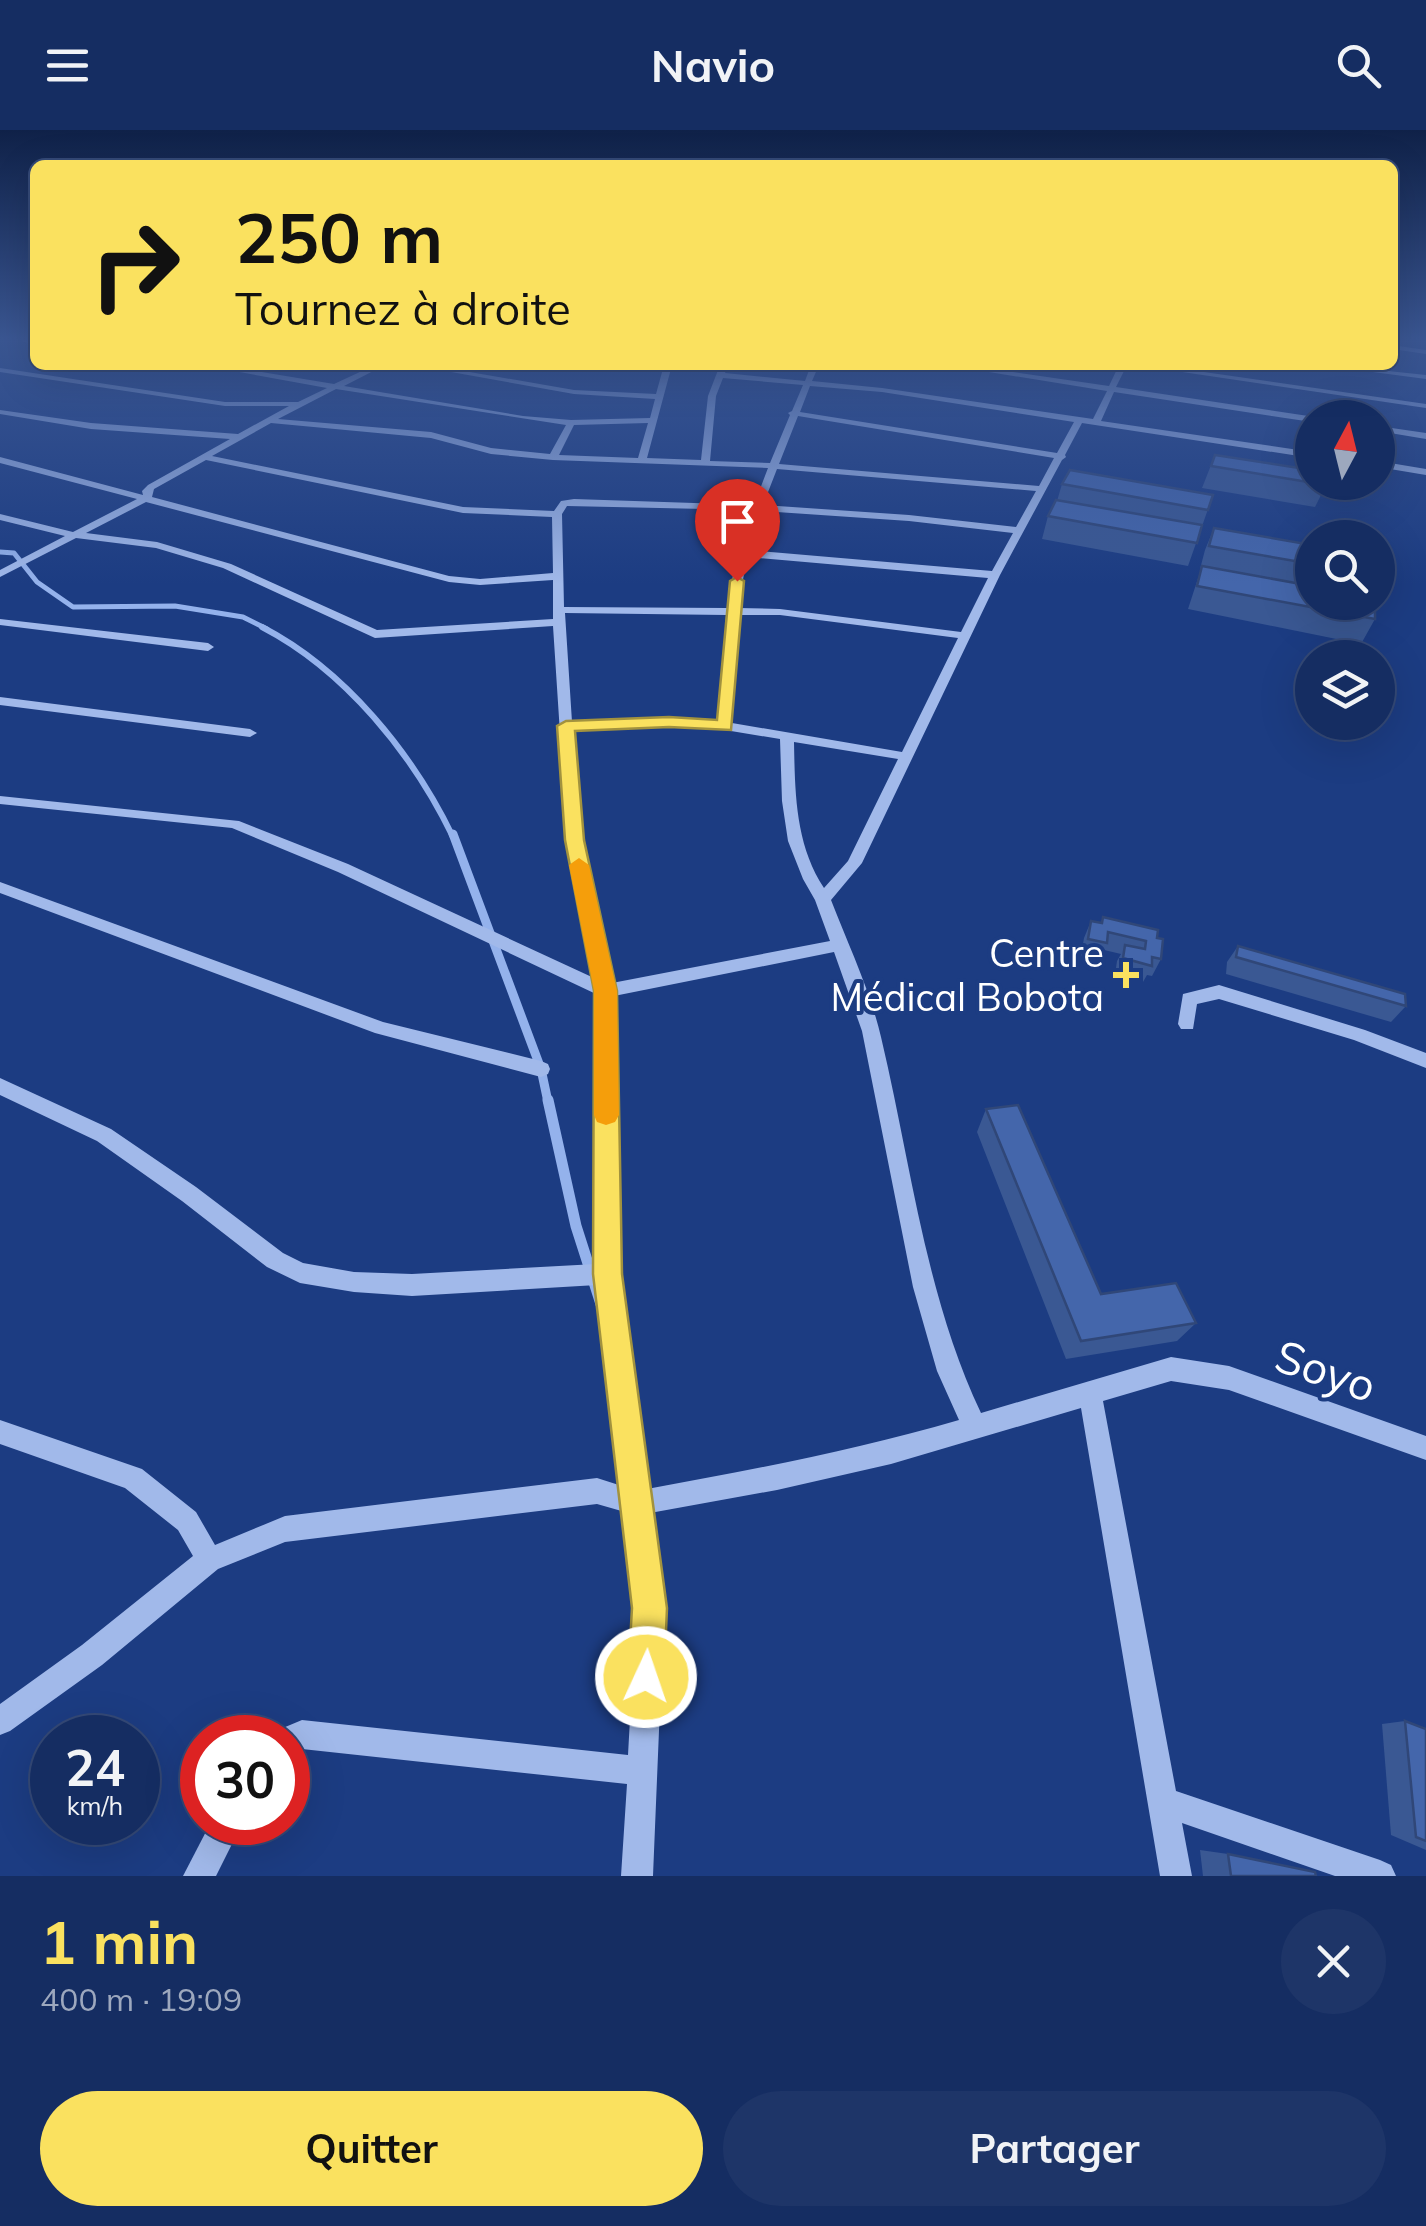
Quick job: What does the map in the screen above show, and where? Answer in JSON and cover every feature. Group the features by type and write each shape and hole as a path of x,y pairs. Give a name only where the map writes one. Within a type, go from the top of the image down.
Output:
{"street":[{"path":"62,421 238,438"},
{"path":"558,421 613,421"},
{"path":"642,461 654,421"},
{"path":"705,463 709,421"},
{"path":"725,726 733,610 742,553 789,421"},
{"path":"839,421 1062,457"},
{"path":"823,899 854,863 995,575 1079,421"},
{"path":"148,498 147,490 271,422 451,438 492,451 553,457 774,466 1044,489"},
{"path":"1096,422 1295,451"},
{"path":"553,457 571,423"},
{"path":"1395,431 1426,436"},
{"path":"208,458 452,508 557,514"},
{"path":"0,460 462,581 557,576"},
{"path":"1395,467 1426,472"},
{"path":"4,572 148,498"},
{"path":"637,1876 650,1608 608,1274 606,991 574,840 558,616 557,514 564,504 574,502 758,507 1020,531"},
{"path":"0,516 74,535 157,544 227,566 386,636 558,616 733,610 967,636"},
{"path":"742,553 995,575"},
{"path":"0,622 208,647"},
{"path":"0,701 250,733"},
{"path":"566,726 669,722 725,726 904,756"},
{"path":"787,736 789,826 802,868 823,899 871,1032 924,1288 949,1371 975,1427"},
{"path":"0,800 234,824 343,868 606,991 840,945"},
{"path":"0,887 381,1028 541,1069"},
{"path":"1187,1024 1189,999 1219,992 1359,1035 1426,1061"},
{"path":"0,1086 104,1135 275,1260 300,1274 412,1285 608,1274"},
{"name":"Soyo","path":"1090,1392 1171,1368 1198,1370 1426,1448"},
{"path":"0,1721 92,1655 209,1560 285,1528 597,1491 638,1503 891,1452 1090,1392 1176,1876"},
{"path":"0,1432 133,1478 187,1521 209,1560"},
{"path":"310,1735 644,1771"},
{"path":"1166,1803 1380,1876"},
{"path":"199,1876 216,1845"}],"building":[{"path":"1215,455 1295,467 1295,480 1211,466"},
{"path":"1070,470 1213,495 1208,510 1062,484"},
{"path":"1056,500 1202,525 1197,543 1048,516"},
{"path":"1214,528 1295,542 1295,561 1209,546"},
{"path":"1202,566 1295,583 1295,604 1197,586"},
{"path":"1103,917 1158,930 1157,938 1163,939 1161,959 1152,957 1152,966 1123,958 1125,945 1145,949 1146,941 1108,932 1107,943 1088,939 1091,921 1102,923"},
{"path":"1238,946 1405,994 1406,1006 1236,957"},
{"path":"1018,1105 1101,1294 1176,1283 1196,1323 1081,1341 986,1109"},
{"path":"1405,1721 1426,1729 1426,1841 1416,1837"},
{"path":"1228,1854 1315,1872 1316,1876 1231,1876"}],"waterway":[{"path":"0,552 14,553 37,582 73,607 175,606 243,617 267,629"},
{"path":"262,627 321,666 374,717 418,775 453,837"},
{"path":"453,834 541,1069 548,1102"},
{"path":"548,1100 576,1226 601,1304"}],"slow traffic":[{"path":"579,865 606,991 606,1115"}],"place":[{"name":"Centre Médical Bobota","path":"1126,975"}],"route":[{"path":"646,1677 650,1608 608,1274 606,991 574,840 566,726 669,722 725,726 737,581"}]}
